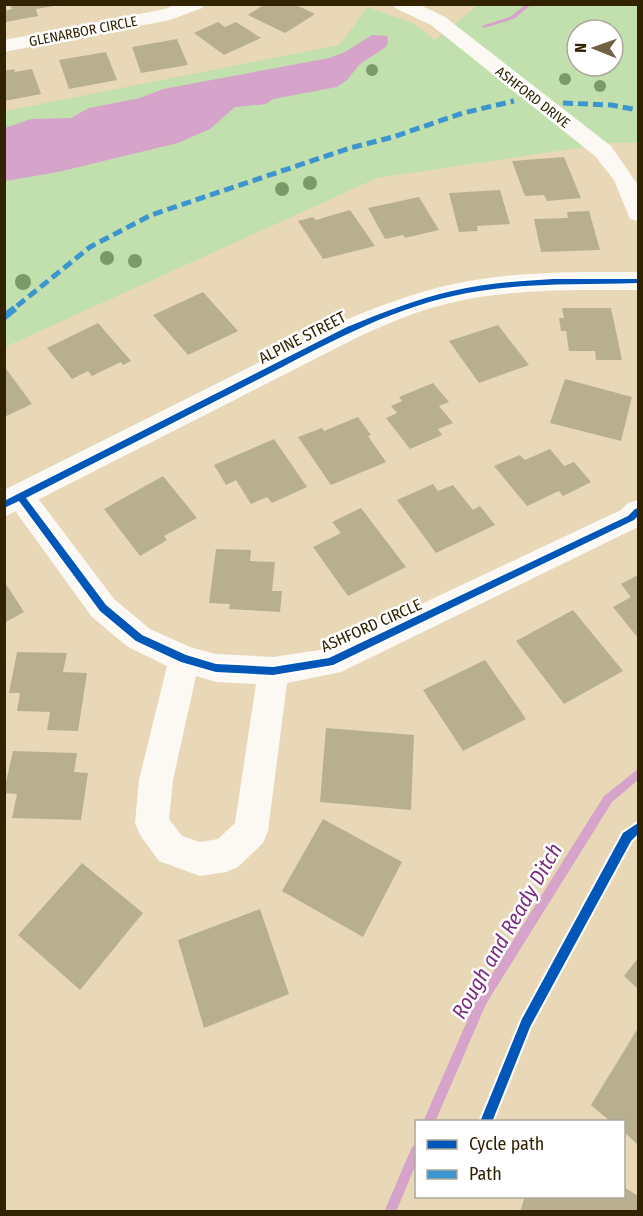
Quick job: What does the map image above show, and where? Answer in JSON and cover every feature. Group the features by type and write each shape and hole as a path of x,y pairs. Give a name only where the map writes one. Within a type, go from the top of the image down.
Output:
{"street":[{"name":"GLENARBOR CIRCLE","path":"4,46 170,14 195,4"},
{"name":"ASHFORD DRIVE","path":"402,4 438,21 603,151 620,171 635,200 639,214"},
{"name":"ALPINE STREET","path":"13,501 350,329 415,303 466,290 556,281 639,281"},
{"name":"ASHFORD CIRCLE","path":"13,501 103,608 139,638 184,659 216,668 273,671 330,662 620,523 639,511"},
{"path":"184,659 156,780 152,823 171,849 200,859 226,855 250,831 273,671"}],"green space":[{"path":"478,5 638,5 638,143 612,143 377,178 5,347 5,111 339,45 368,7 414,24 435,40"}],"shaded area":[{"path":"372,35 387,36 386,47 360,64 347,80 337,87 273,99 266,104 235,107 210,129 178,143 58,172 5,181 5,128 31,119 71,118 89,108 140,98 163,89 329,58 345,52"}],"building":[{"path":"10,4 54,4 54,6 36,9 38,16 6,22 4,11 12,9"},
{"path":"265,4 294,4 315,14 285,33 248,15"},
{"path":"218,22 225,27 236,22 261,38 224,55 194,33"},
{"path":"177,39 188,65 141,73 132,47"},
{"path":"106,52 117,80 69,89 59,60"},
{"path":"14,69 15,72 32,69 41,94 4,101 4,71"},
{"path":"564,157 581,198 547,201 544,195 525,196 512,161"},
{"path":"500,190 510,224 477,226 478,231 459,232 449,193"},
{"path":"419,197 439,230 405,238 403,235 385,239 368,208"},
{"path":"350,210 375,246 323,259 298,221 313,217 316,220"},
{"path":"589,211 600,250 541,252 534,219 568,218 567,212"},
{"path":"203,292 238,331 188,355 153,315"},
{"path":"562,308 611,308 622,360 596,360 595,351 569,351 566,331 561,331 559,318 564,318"},
{"path":"98,323 131,361 123,365 121,362 92,376 88,371 72,379 47,348"},
{"path":"498,325 529,365 479,383 449,341"},
{"path":"4,366 32,404 4,417"},
{"path":"565,379 632,397 621,441 550,423"},
{"path":"433,383 449,402 439,406 453,423 438,429 442,435 410,449 386,418 397,413 391,406 402,401 399,397"},
{"path":"358,417 386,462 331,485 298,437 322,428 324,431"},
{"path":"274,439 307,487 272,503 267,497 251,504 236,480 226,485 214,465"},
{"path":"550,449 564,466 574,462 591,482 563,496 559,491 527,506 494,466 520,455 525,460"},
{"path":"163,476 197,518 164,536 167,540 140,556 104,509"},
{"path":"433,484 438,491 453,485 473,510 480,506 495,525 436,553 397,500"},
{"path":"361,508 406,567 348,596 313,547 341,533 332,522"},
{"path":"216,549 251,550 250,561 275,562 272,591 282,591 280,612 229,609 230,604 209,603"},
{"path":"638,575 638,638 613,607 631,597 621,584"},
{"path":"4,581 24,612 4,623"},
{"path":"573,610 623,671 564,704 516,641"},
{"path":"17,652 67,653 63,672 87,673 78,731 47,730 50,712 17,711 20,693 9,693"},
{"path":"485,660 526,719 463,751 423,690"},
{"path":"326,728 414,735 411,810 320,802"},
{"path":"13,751 77,753 74,772 88,773 81,820 12,818 17,794 4,793 4,791"},
{"path":"323,819 402,862 363,937 282,891"},
{"path":"82,863 143,913 80,990 18,935"},
{"path":"260,909 289,994 204,1028 178,940"},
{"path":"638,958 638,989 624,976"},
{"path":"638,1028 638,1145 625,1133 625,1120 609,1120 591,1105"},
{"path":"625,1188 638,1196 638,1212 520,1212 524,1198 625,1198"}],"waterway":[{"path":"484,26 512,18 530,4"},
{"name":"Rough and Ready Ditch","path":"430,1120 482,1000 608,799 638,774"},
{"name":"Rough and Ready Ditch","path":"390,1212 415,1153"}],"marked path":[{"path":"4,317 90,247 151,215 350,148 393,137 463,113 514,101"},
{"path":"563,103 611,105 638,110"}],"cycle path":[{"path":"4,505 350,329 408,306 453,293 511,284 638,281"},
{"path":"21,497 103,608 139,638 184,659 216,668 273,671 330,662 631,518 638,511"},
{"path":"487,1120 526,1023 627,837 638,828"}]}
